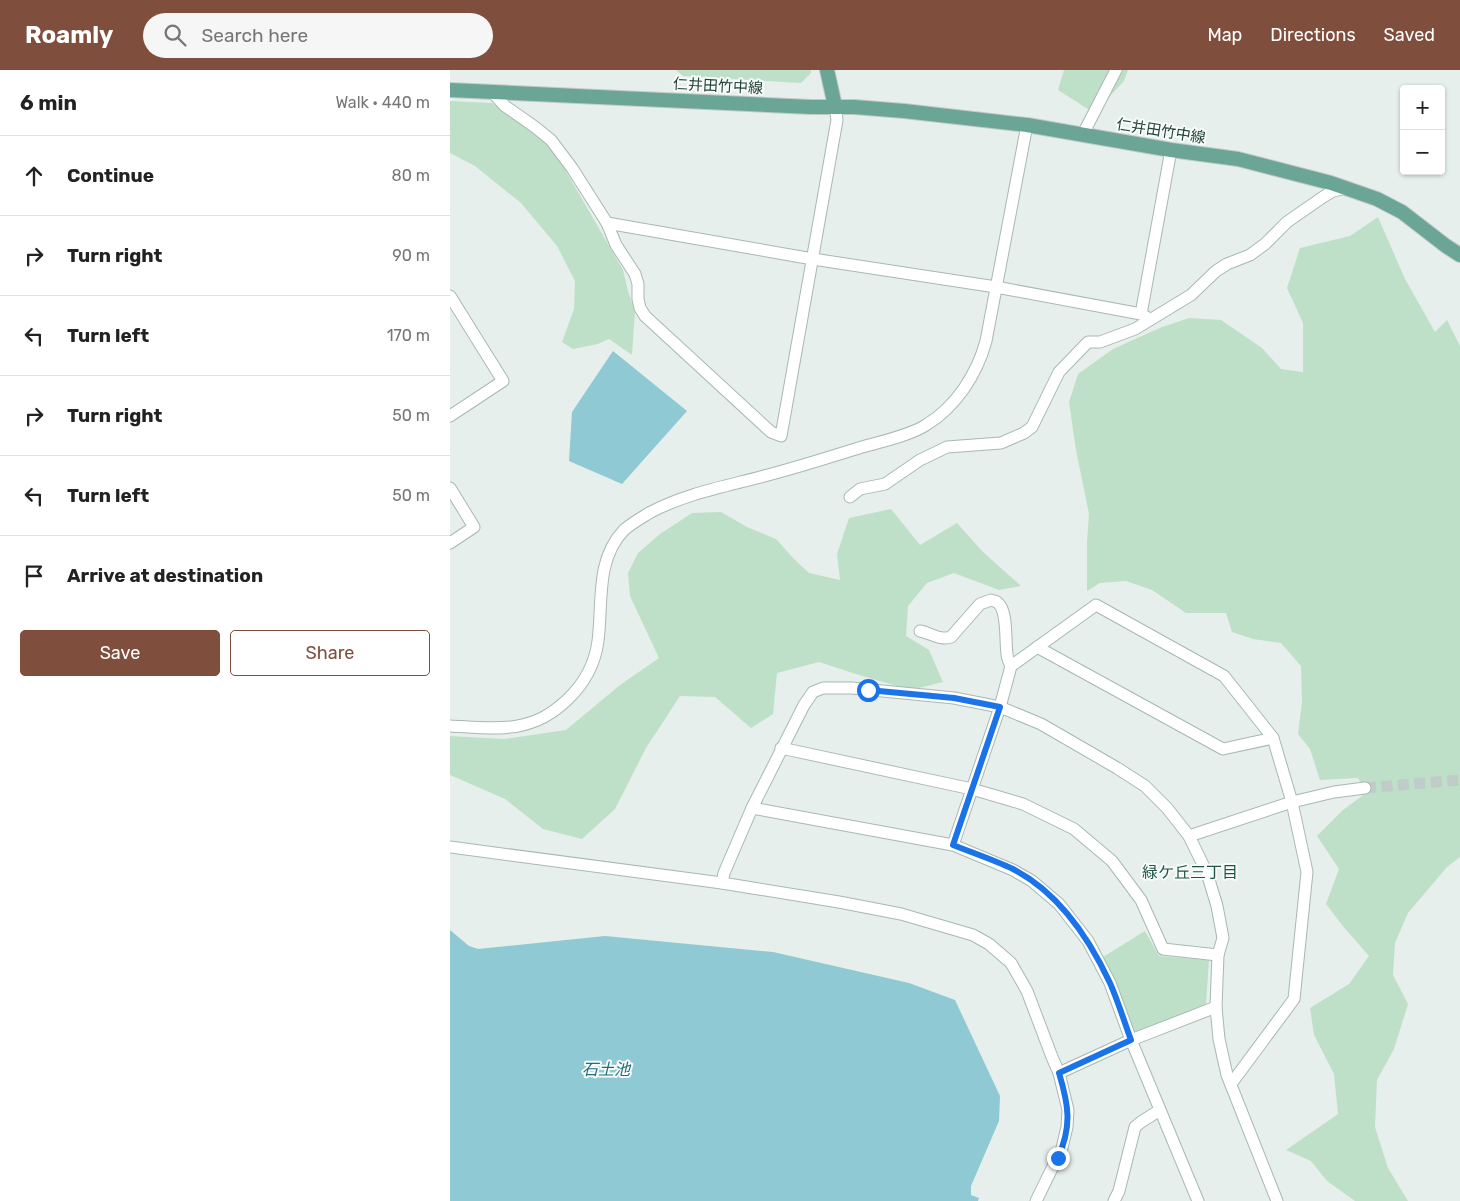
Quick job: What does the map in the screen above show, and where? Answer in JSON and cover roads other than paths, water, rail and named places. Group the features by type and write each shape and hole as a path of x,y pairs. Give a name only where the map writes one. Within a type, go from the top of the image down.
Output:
{"main road":[{"path":"827,70 835,106"},
{"name":"仁井田竹中線","path":"450,90 801,107 835,106 904,111 1026,125 1171,150 1238,159 1348,188 1377,199 1402,212 1446,246 1460,254"}],"street":[{"path":"1083,134 1116,70"},
{"path":"492,92 505,106 540,130 557,146 607,224 616,245 635,274 638,284 640,308 645,316 771,432 782,436 837,120 835,106"},
{"path":"450,726 504,728 518,726 549,715 574,694 584,681 598,642 603,573 607,558 614,543 624,530 636,520 666,504 691,495 773,474 900,436 925,426 943,412 960,394 982,356 1026,125"},
{"path":"1145,317 1171,150"},
{"path":"850,497 860,489 885,484 920,460 947,448 1001,443 1024,433 1032,427 1059,372 1088,342 1100,342 1135,329 1145,317 1192,295 1216,271 1227,264 1250,255 1287,222 1323,197 1333,191 1348,188"},
{"path":"607,224 813,259 996,287 1145,317"},
{"path":"450,296 504,381 450,416"},
{"path":"450,488 474,527 450,542"},
{"path":"920,631 945,639 951,637 980,604 991,600 1000,604 1005,624 1007,657 1010,666 1000,707 953,845"},
{"path":"1010,666 1096,605 1224,676 1273,738 1292,802 1307,872 1294,999 1231,1084"},
{"path":"1037,647 1223,749 1273,738"},
{"path":"722,883 724,873 752,808 804,705 813,692 823,688 852,688 954,698 1000,707 1041,724 1145,786 1167,808 1189,836 1207,873 1217,906 1222,938 1218,955 1216,1006 1219,1039 1227,1075 1277,1201"},
{"path":"782,748 972,789 1023,804 1074,829 1112,861 1140,900 1163,949 1218,955"},
{"path":"1189,836 1292,802 1334,792 1365,788"},
{"path":"752,808 953,845 1013,870 1032,881 1059,904 1088,941 1110,983 1131,1040 1198,1201"},
{"path":"450,847 722,883 840,902 901,914 973,935 989,944 1011,963 1027,991 1059,1073 1068,1110 1067,1127 1062,1148 1036,1201"},
{"path":"1059,1073 1131,1040 1216,1006"},
{"path":"1119,1198 1135,1128 1160,1110"}],"water":[{"path":"613,351 687,411 622,484 569,461 572,412"},
{"name":"石土池","path":"450,930 469,946 478,949 605,936 773,952 909,983 955,1000 1000,1096 999,1121 971,1186 971,1195 979,1198 978,1201 450,1201"}],"tunnel":[{"path":"1365,788 1460,780"}],"district":[{"name":"緑ケ丘三丁目","path":"1190,872"}]}
